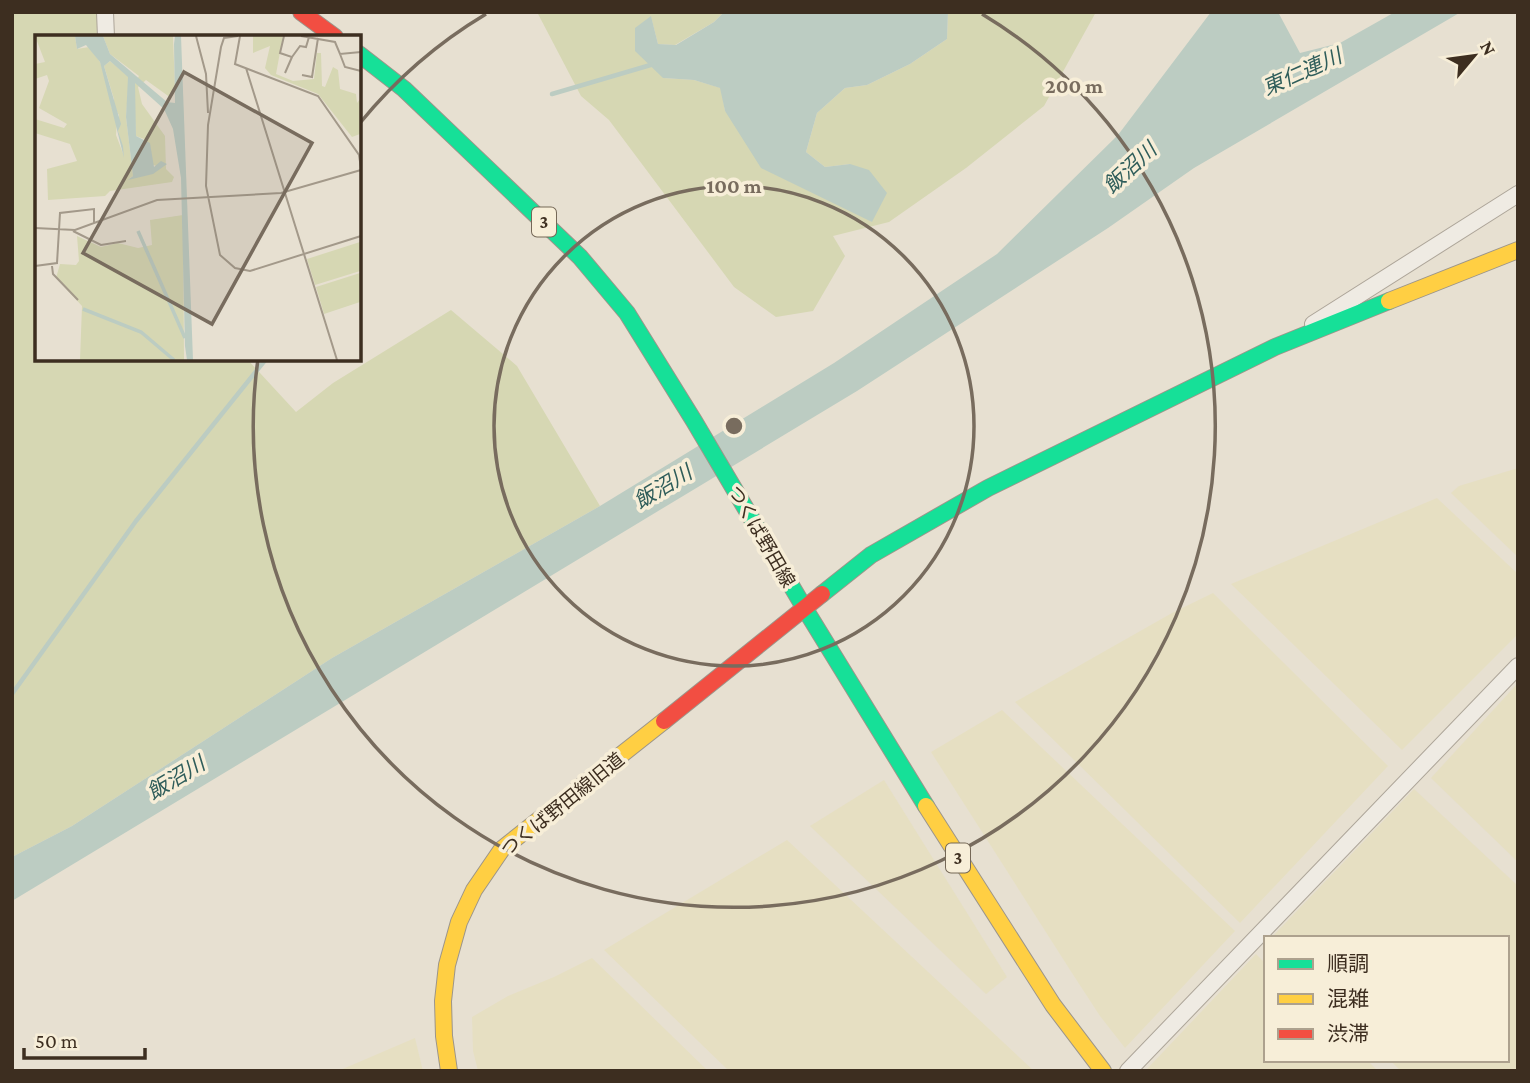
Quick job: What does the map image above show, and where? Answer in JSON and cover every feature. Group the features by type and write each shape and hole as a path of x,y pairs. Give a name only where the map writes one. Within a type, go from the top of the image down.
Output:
{"street":[{"path":"105,12 106,35"},
{"path":"301,12 332,35"},
{"name":"つくば野田線","path":"360,55 413,98 588,266 626,313 958,859 1053,1005 1103,1071"},
{"path":"1275,347 1518,194"},
{"name":"つくば野田線旧道","path":"449,1071 443,1002 447,965 459,922 474,890 502,849 871,555 988,488 1275,347 1518,250"},
{"path":"1128,1071 1518,666"}],"shaded area":[{"path":"1518,468 1518,557 1451,493 1459,486"},
{"path":"1437,498 1518,574 1518,634 1402,750 1231,584"},
{"path":"1213,593 1388,766 1240,923 1015,702 1172,613"},
{"path":"1518,683 1518,862 1431,778"},
{"path":"1002,710 1235,931 1125,1048 1100,1016 931,752"},
{"path":"884,780 1007,977 986,994 810,826"},
{"path":"1414,789 1518,886 1518,1071 1401,1071 1392,1062 1509,1062 1509,936 1273,936"},
{"path":"787,840 1034,1071 729,1071 604,950"},
{"path":"1256,954 1264,962 1264,1062 1369,1062 1378,1071 1148,1071"},
{"path":"592,958 708,1071 478,1071 473,1051 472,1017 508,996"},
{"path":"415,1038 423,1071 338,1071"}],"green space":[{"path":"12,12 97,12 99,35 35,35 35,360 248,360 296,412 333,383 451,310 517,366 600,506 332,658 72,826 12,857"},
{"path":"537,12 724,12 714,22 675,45 658,44 651,17 663,78 694,80 721,88 725,111 872,222 850,164 825,167 806,152 817,113 845,88 867,85 910,64 947,39 948,12 1096,12 1044,106 966,168 889,222 833,236 845,256 813,311 776,317 734,287 609,120 581,96"}],"water":[{"path":"724,12 948,12 947,39 910,64 867,85 845,88 817,113 806,152 825,167 850,164 869,170 887,193 872,222 761,168 725,111 720,88 694,80 663,78 635,51 635,28 651,16 658,44 676,45 714,22"},
{"name":"東仁連川","path":"1211,12 1278,12 1300,53 1340,43 1395,12 1461,12 1194,168 1108,228 857,391 12,901 12,857 72,826 332,658 600,506 834,363 997,254 1118,135"}],"waterway":[{"name":"飯沼川","path":"552,94 654,64"},
{"name":"飯沼川","path":"12,694 136,521 265,360"}],"traffic: fast":[{"path":"360,55 404,89 580,257 627,313 926,806"},
{"path":"822,594 871,555 988,488 1275,347 1389,301"}],"traffic: slow":[{"path":"1389,301 1518,250"},
{"path":"449,1071 443,1001 447,965 459,922 474,890 502,849 664,721"},
{"path":"926,806 1053,1005 1103,1071"}],"traffic: jam":[{"path":"301,12 332,35"},
{"path":"664,721 822,594"}]}
